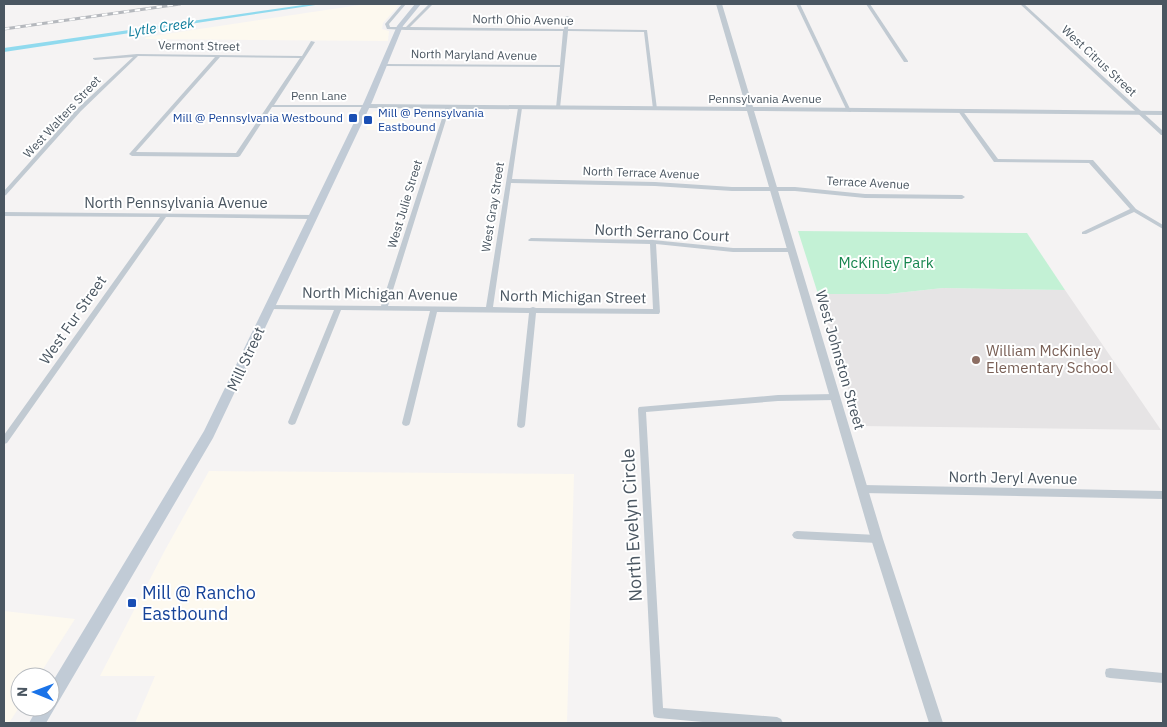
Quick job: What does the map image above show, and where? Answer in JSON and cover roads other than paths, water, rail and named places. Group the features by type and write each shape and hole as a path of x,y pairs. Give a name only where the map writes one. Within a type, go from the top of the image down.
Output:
{"main road":[{"name":"Mill Street","path":"60,684 209,434 230,395 270,306 402,29 418,4"}],"street":[{"path":"404,4 386,26 390,29 402,29 431,4"},
{"name":"West Johnston Street","path":"720,4 877,539 936,723"},
{"path":"798,4 849,111"},
{"path":"868,4 906,62"},
{"name":"West Citrus Street","path":"1022,4 1163,134"},
{"path":"558,108 566,17"},
{"name":"North Ohio Avenue","path":"402,29 646,31 655,109"},
{"path":"219,56 132,154 238,155 313,42"},
{"name":"Vermont Street","path":"95,60 137,55 303,57"},
{"name":"West Walters Street","path":"4,194 79,110 137,55"},
{"name":"North Maryland Avenue","path":"385,65 562,66"},
{"name":"Penn Lane","path":"270,106 366,106"},
{"name":"Pennsylvania Avenue","path":"366,106 1163,114"},
{"name":"West Julie Street","path":"384,308 448,108"},
{"name":"West Gray Street","path":"489,310 520,108"},
{"path":"960,111 996,161 1091,161 1134,210 1163,227"},
{"name":"North Terrace Avenue","path":"508,181 774,189"},
{"name":"Terrace Avenue","path":"774,189 811,190 865,196 962,196"},
{"path":"1084,233 1134,210"},
{"name":"North Pennsylvania Avenue","path":"4,214 313,217"},
{"name":"West Fur Street","path":"4,441 165,215"},
{"name":"North Serrano Court","path":"531,240 652,242 733,250 792,250"},
{"name":"North Michigan Street","path":"489,310 656,312 652,242"},
{"name":"North Michigan Avenue","path":"270,306 489,310"},
{"path":"292,422 338,308"},
{"path":"406,424 434,309"},
{"path":"521,425 533,310"},
{"name":"North Evelyn Circle","path":"778,723 658,713 642,409 778,398 836,397"},
{"name":"North Jeryl Avenue","path":"863,489 1163,495"},
{"path":"796,535 877,539"},
{"path":"1110,673 1163,678"}],"waterway":[{"name":"Lytle Creek","path":"4,50 319,4"}],"railway":[{"path":"4,29 180,4"}],"place":[{"name":"Mill @ Pennsylvania Westbound","path":"353,118"},
{"name":"Mill @ Pennsylvania Eastbound","path":"368,120"},
{"name":"William McKinley Elementary School","path":"976,360"},
{"name":"Mill @ Rancho Eastbound","path":"132,603"}],"park label":[{"name":"McKinley Park","path":"886,263"}]}
